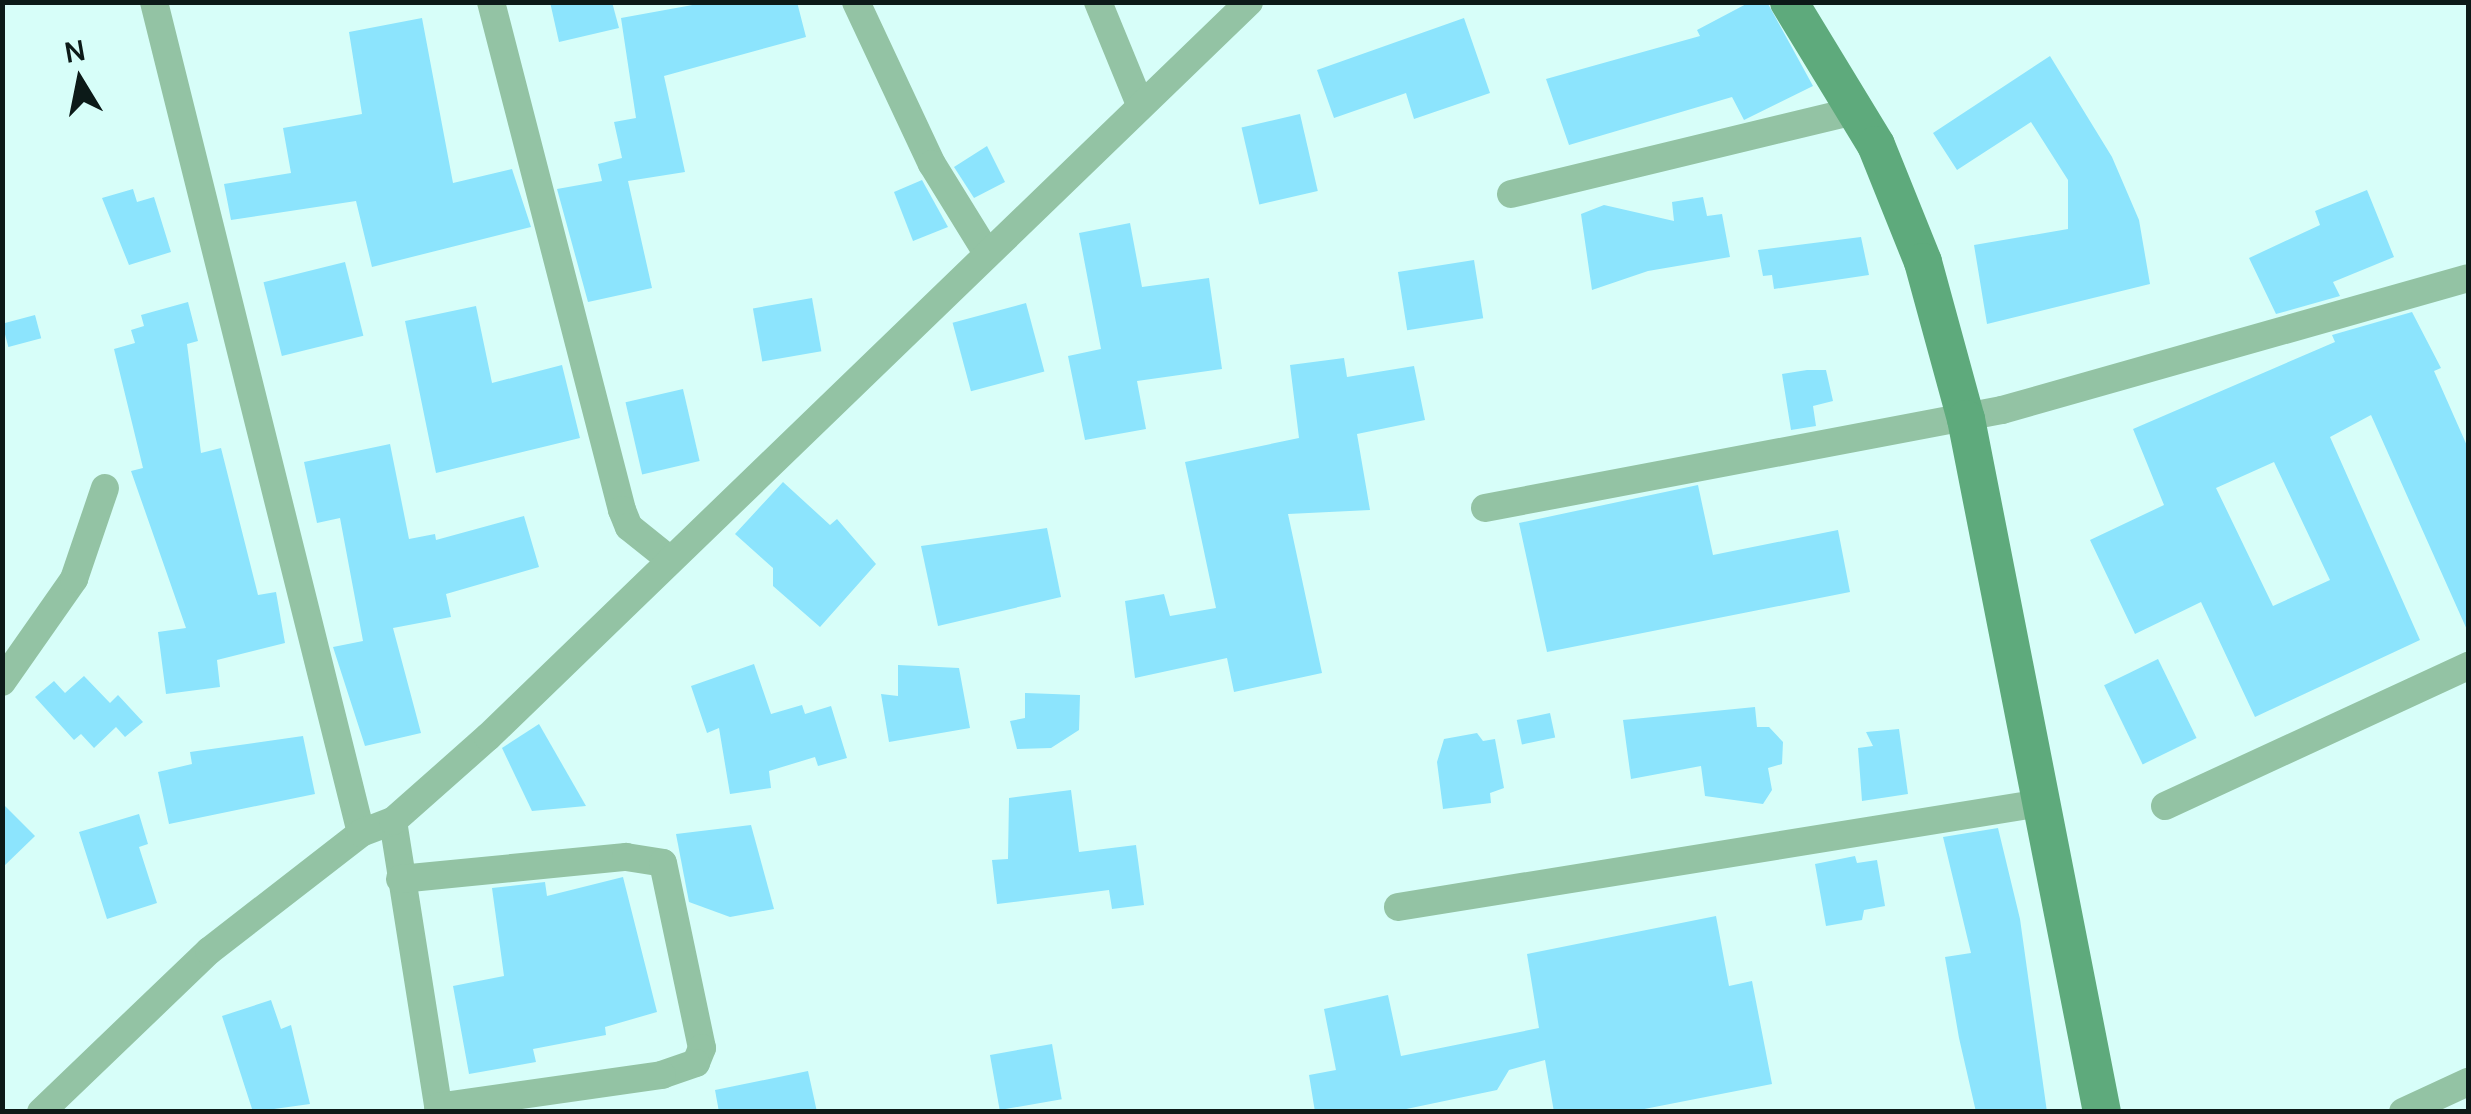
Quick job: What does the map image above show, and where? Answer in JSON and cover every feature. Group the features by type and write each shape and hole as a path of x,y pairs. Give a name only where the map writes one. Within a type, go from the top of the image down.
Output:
{"main road":[{"path":"1789,2 1856,110 1912,226 1966,419 2102,1112"}],"street":[{"path":"154,2 361,833"},
{"path":"491,2 622,510 629,528 668,559"},
{"path":"856,2 932,164 987,253"},
{"path":"1098,2 1138,102"},
{"path":"41,1112 209,951 361,833 393,822 987,253 1138,102 1249,2"},
{"path":"1511,194 1856,110"},
{"path":"1485,508 1966,419 2468,278"},
{"path":"2,682 74,579 105,488"},
{"path":"2165,806 2468,666"},
{"path":"1398,907 2042,804"},
{"path":"393,822 400,878 439,1109 662,1075 696,1063 702,1048 663,863 626,857 400,878"},
{"path":"2403,1112 2468,1082"}],"building":[{"path":"550,2 612,2 619,28 559,42"},
{"path":"709,2 797,2 806,37 664,76 685,172 628,181 652,288 588,302 557,189 602,181 598,164 622,158 614,122 636,118 621,18"},
{"path":"1750,2 1767,2 1813,86 1744,120 1732,97 1569,145 1546,79 1700,36 1697,30"},
{"path":"422,18 453,183 512,169 531,227 372,267 356,201 231,220 224,184 291,173 283,128 362,114 349,32"},
{"path":"1464,18 1490,93 1414,119 1406,93 1334,118 1317,70"},
{"path":"2050,56 2112,157 2139,220 2150,284 1987,324 1974,245 2068,229 2068,180 2031,122 1957,170 1933,133"},
{"path":"1300,114 1318,191 1259,204 1242,127"},
{"path":"987,146 1005,182 974,198 954,167"},
{"path":"922,180 948,227 913,241 894,192"},
{"path":"133,189 137,202 154,197 171,252 129,265 102,198"},
{"path":"2367,190 2394,257 2333,282 2340,296 2276,314 2249,258 2320,225 2315,211"},
{"path":"1703,197 1707,216 1722,214 1730,257 1648,271 1592,290 1581,214 1604,205 1674,221 1672,202"},
{"path":"1130,223 1142,287 1209,278 1222,369 1137,381 1146,429 1085,440 1068,356 1101,349 1079,233"},
{"path":"1861,237 1869,275 1774,289 1772,275 1763,276 1758,250"},
{"path":"1474,260 1483,318 1407,330 1398,272"},
{"path":"345,262 363,336 282,356 263,282"},
{"path":"812,298 821,351 762,362 753,308"},
{"path":"188,302 198,341 187,344 201,453 221,448 258,595 276,592 285,643 217,660 220,687 166,694 158,632 186,628 131,471 143,468 114,349 135,343 131,330 144,326 141,315"},
{"path":"1026,303 1044,372 971,391 953,323"},
{"path":"476,306 492,383 562,365 580,438 436,473 405,321"},
{"path":"2412,312 2441,368 2434,371 2468,448 2468,632 2371,415 2330,437 2420,640 2255,717 2201,602 2135,634 2090,540 2164,505 2133,429 2335,342 2332,335","holes":["2274,462 2330,580 2273,606 2216,488"]},
{"path":"35,315 41,338 8,347 2,324"},
{"path":"1344,358 1347,377 1414,366 1425,420 1357,434 1370,510 1288,514 1322,673 1234,692 1227,658 1135,678 1125,601 1164,594 1170,616 1216,608 1185,462 1299,438 1290,365"},
{"path":"1826,370 1833,401 1813,406 1816,426 1791,430 1782,374"},
{"path":"683,389 700,461 642,474 626,402"},
{"path":"390,444 409,539 435,534 436,540 524,516 539,567 446,594 451,617 393,628 421,733 365,746 333,647 363,641 340,518 317,523 304,462"},
{"path":"783,482 830,525 837,519 876,564 820,627 773,586 773,568 735,534"},
{"path":"1698,485 1713,555 1838,530 1850,592 1547,652 1519,523"},
{"path":"1047,528 1061,597 938,626 921,546"},
{"path":"2158,659 2197,738 2143,764 2104,685"},
{"path":"754,664 771,714 802,705 805,714 831,706 847,758 818,766 815,757 769,771 771,788 730,794 719,728 707,733 691,686"},
{"path":"898,665 959,668 970,728 889,742 881,694 898,696"},
{"path":"84,676 110,703 118,695 143,722 125,737 116,727 94,748 81,734 74,740 35,697 54,681 65,693"},
{"path":"1025,693 1080,695 1079,730 1051,748 1017,749 1010,721 1025,718"},
{"path":"1755,707 1757,727 1769,727 1783,742 1782,764 1768,768 1772,790 1763,804 1705,796 1701,766 1631,779 1623,720"},
{"path":"1550,713 1555,737 1522,745 1517,720"},
{"path":"539,724 586,806 532,811 502,748"},
{"path":"1899,729 1908,794 1862,801 1858,748 1873,746 1866,732"},
{"path":"1477,733 1483,741 1495,739 1504,788 1490,793 1491,803 1443,809 1437,762 1444,739"},
{"path":"303,736 315,794 169,824 158,772 192,764 190,752"},
{"path":"1071,790 1079,852 1136,845 1144,905 1112,909 1109,890 997,904 992,860 1008,859 1009,798"},
{"path":"2,803 35,836 2,868"},
{"path":"139,814 148,844 139,847 157,903 107,919 79,832"},
{"path":"751,825 774,909 730,917 689,902 676,834"},
{"path":"1998,828 2020,919 2047,1112 1976,1112 1945,957 1971,953 1943,837"},
{"path":"1855,856 1857,863 1877,860 1885,906 1864,910 1862,920 1826,926 1815,864"},
{"path":"623,877 657,1012 605,1027 606,1035 533,1049 536,1062 469,1074 453,986 504,976 492,888 545,882 547,896"},
{"path":"1716,916 1729,986 1752,981 1772,1084 1629,1112 1554,1112 1545,1060 1509,1070 1497,1090 1392,1112 1315,1112 1309,1075 1336,1070 1324,1009 1388,995 1401,1056 1539,1028 1527,954"},
{"path":"271,1000 281,1029 291,1025 310,1104 253,1112 222,1016"},
{"path":"1052,1044 1062,1099 1000,1110 990,1055"},
{"path":"808,1071 817,1112 719,1112 715,1090"}]}
